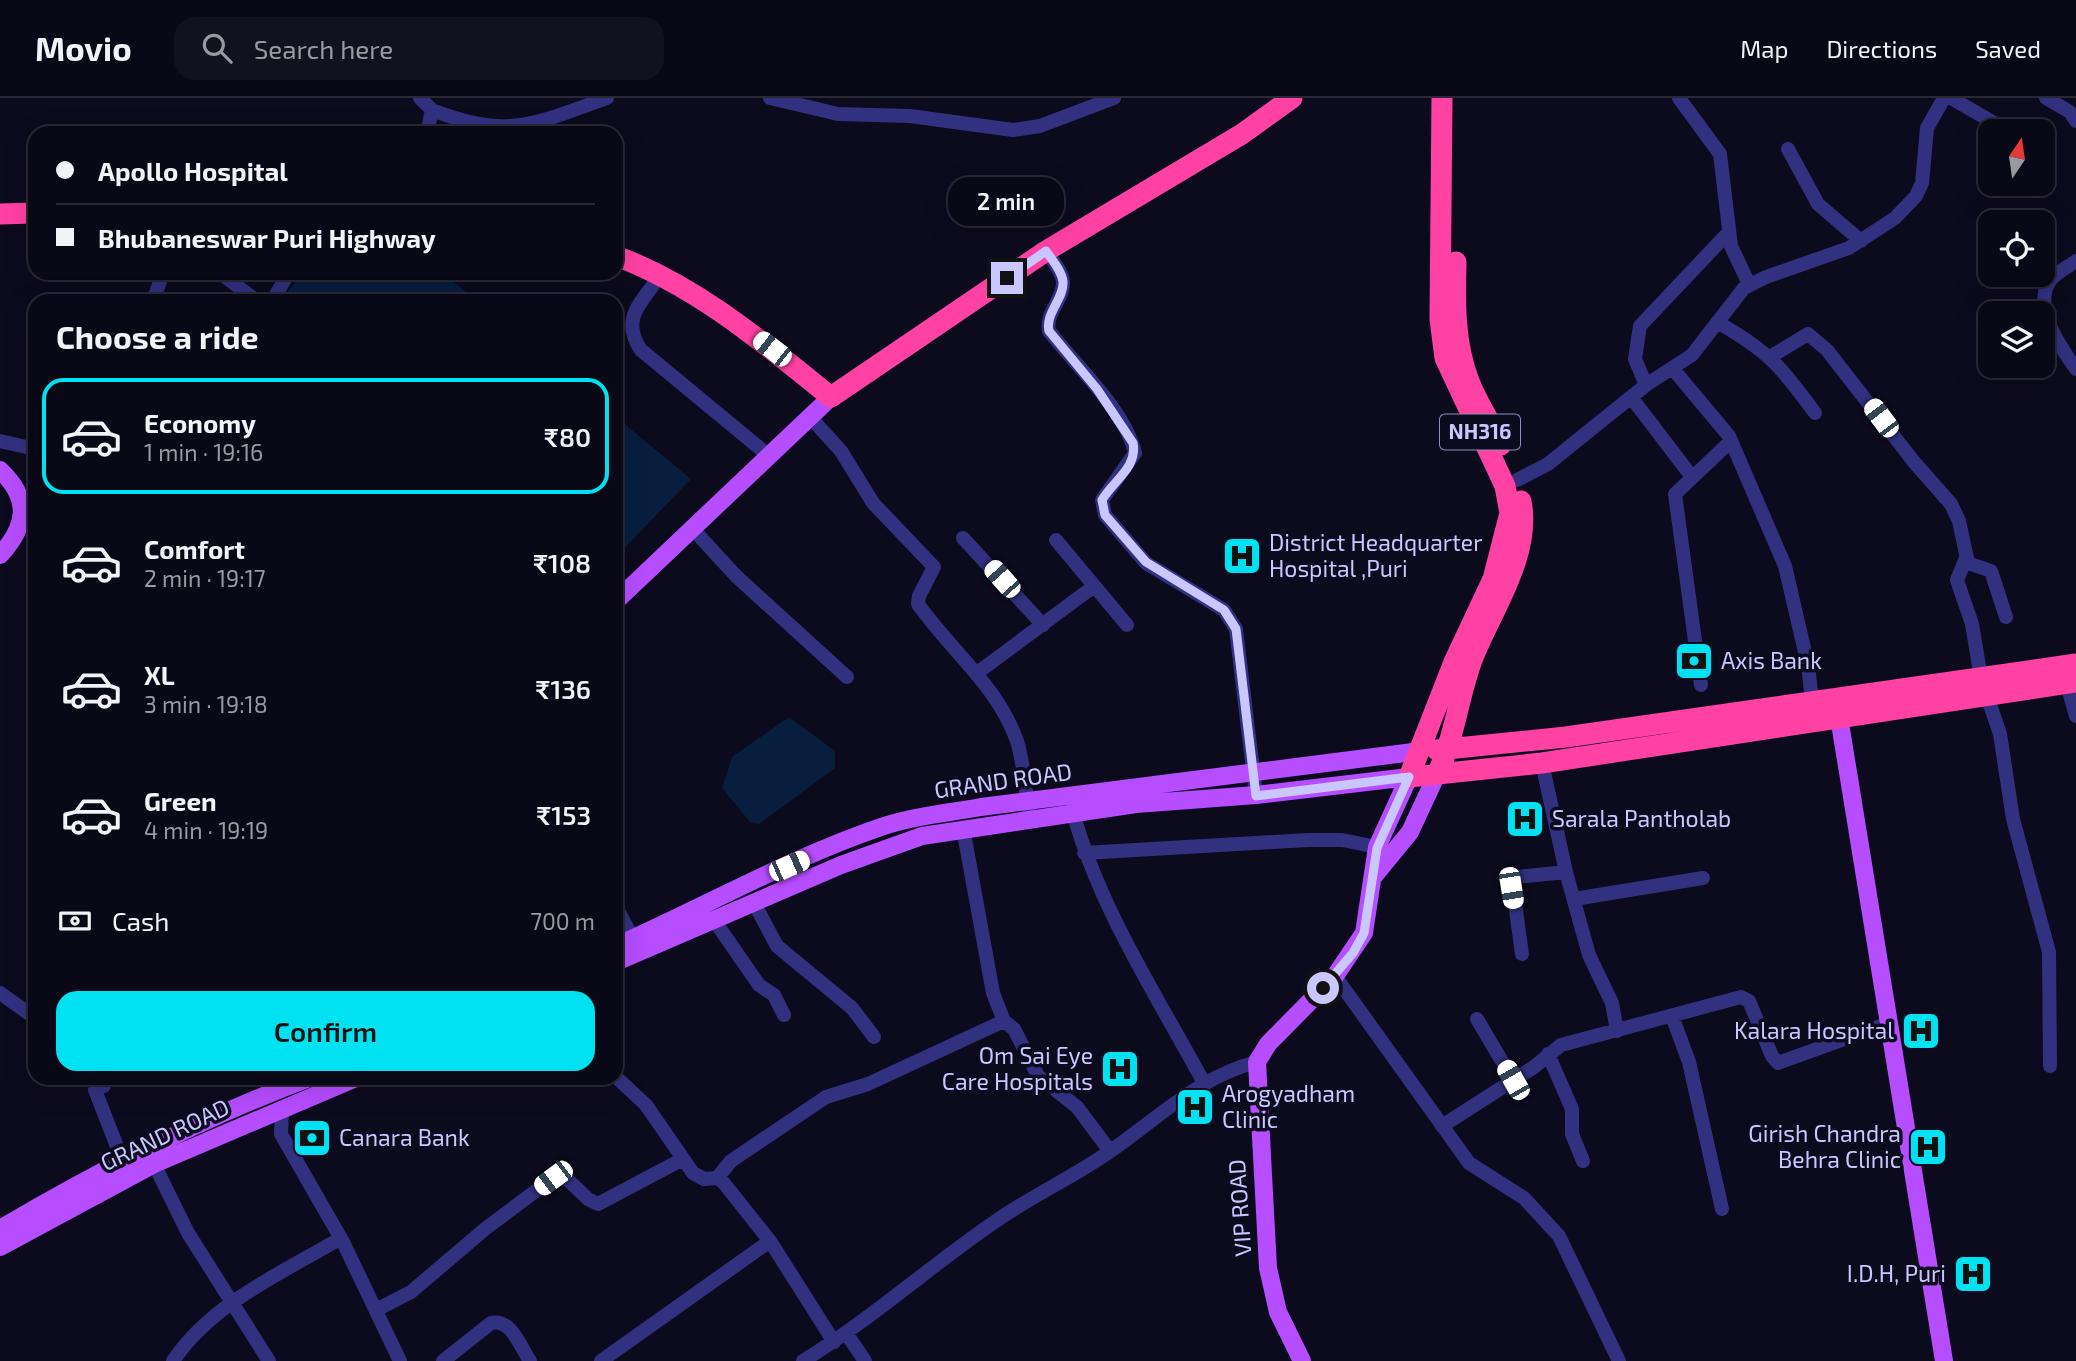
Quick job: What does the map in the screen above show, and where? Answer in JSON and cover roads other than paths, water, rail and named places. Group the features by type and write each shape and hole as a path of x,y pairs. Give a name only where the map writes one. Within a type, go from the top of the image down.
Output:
{"highway":[{"path":"623,259 659,277 753,334 831,397 1046,251 1242,134 1292,98"},
{"name":"NH316","path":"1442,98 1440,319 1445,358 1517,480 1523,510 1522,535 1508,578 1472,661 1449,750"},
{"name":"NH316","path":"1409,777 1454,662 1493,579 1510,513 1505,486 1469,382 1455,314 1454,98"},
{"path":"0,214 28,213"},
{"path":"1409,777 1542,763 1813,711 1839,717 1986,687 2076,664"},
{"path":"1421,751 1813,711 1986,687 2071,683"},
{"path":"1437,774 1449,750"}],"main road":[{"path":"623,594 831,397"},
{"path":"0,470 12,481 21,500 22,516 19,531 0,555"},
{"path":"1839,717 1944,1361"},
{"name":"GRAND ROAD","path":"623,943 884,826 1028,810 1421,751"},
{"path":"1374,876 1410,832 1437,774"},
{"path":"1257,1062 1268,1044 1335,976 1364,933 1377,848 1409,777"},
{"name":"GRAND ROAD","path":"623,959 890,845 1028,810 1073,812 1256,796 1409,777"},
{"name":"VIP ROAD","path":"1257,1062 1268,1268 1278,1312 1298,1360"},
{"name":"GRAND ROAD","path":"0,1228 123,1162 283,1085"},
{"path":"282,1109 288,1085"},
{"name":"GRAND ROAD","path":"0,1247 154,1164 339,1085"}],"street":[{"path":"420,98 431,114 484,126"},
{"path":"770,98 838,114 910,116 1013,130 1040,126 1114,98"},
{"path":"1679,98 1720,154 1728,233 1749,284"},
{"path":"1517,480 1548,464 1631,397 1697,349 1736,295 1749,284 1836,254 1895,218 1916,196 1925,167 1927,128 1944,98"},
{"path":"1951,98 1987,119"},
{"path":"2046,98 2070,112 2076,121"},
{"path":"523,126 599,99"},
{"path":"428,126 431,114"},
{"path":"1788,149 1818,204 1860,241"},
{"path":"1646,386 1635,359 1640,326 1728,233"},
{"path":"1046,251 1059,270 1063,285 1049,318 1049,331 1129,434 1135,453 1125,471 1106,494 1101,507 1146,562 1215,603 1232,619 1236,629 1256,796"},
{"path":"2076,261 2050,280 2046,291 2048,323 2076,369"},
{"path":"659,277 633,315 630,327 632,338 641,350 768,455"},
{"path":"229,280 248,294"},
{"path":"1717,322 1770,357 1784,370 1815,413"},
{"path":"1770,357 1808,334 1827,351 1914,462 1951,504 1959,521 1965,558 1957,580 1972,624 2000,734 2013,818 2049,951 2050,1066"},
{"path":"1672,369 1718,420 1731,441 1785,566 1808,665 1813,711"},
{"path":"1631,397 1692,477"},
{"path":"810,417 841,452 873,503 933,567 918,604 977,673 1009,723 1018,745 1028,810"},
{"path":"0,441 28,447"},
{"path":"1701,685 1686,555 1675,500 1679,489 1731,441"},
{"path":"691,527 736,576 847,677"},
{"path":"963,538 1043,625"},
{"path":"1056,540 1127,625"},
{"path":"1965,558 1971,565 1990,571 2006,617"},
{"path":"977,673 1093,587"},
{"path":"2071,683 2076,716"},
{"path":"1542,763 1573,899 1589,955 1612,1003 1618,1031"},
{"path":"1073,812 1084,853 1115,918 1204,1083"},
{"path":"963,828 993,993 1004,1021 1014,1029 1038,1076 1077,1107 1110,1152"},
{"path":"1084,853 1308,840 1342,840 1377,848"},
{"path":"1522,954 1512,881 1517,877 1566,872"},
{"path":"1573,899 1703,878"},
{"path":"754,903 777,946 852,1008 874,1037"},
{"path":"623,919 634,938"},
{"path":"714,920 759,985 774,995 784,1015"},
{"path":"1335,976 1469,1163 1524,1198 1559,1236 1619,1361"},
{"path":"0,993 28,1013"},
{"path":"1442,1126 1561,1045 1745,999 1752,1006 1772,1056 1779,1063 1889,1023"},
{"path":"1672,1016 1689,1062 1722,1209"},
{"path":"1477,1019 1513,1080"},
{"path":"717,1178 732,1161 825,1097 868,1084 1004,1021"},
{"path":"1548,1054 1572,1109 1572,1134 1583,1161"},
{"path":"803,1361 840,1338 994,1222 1110,1152 1204,1083 1233,1068 1257,1062"},
{"path":"623,1084 646,1105 698,1177 717,1178 770,1241 840,1338 865,1361"},
{"path":"100,1085 123,1162"},
{"path":"282,1109 281,1134 341,1238 400,1361"},
{"path":"376,1310 411,1292 485,1229 553,1178 566,1178 588,1199 598,1204 683,1159"},
{"path":"154,1164 188,1233 269,1361"},
{"path":"173,1361 196,1332 234,1302 341,1238"},
{"path":"601,1361 613,1357 770,1241"},
{"path":"443,1361 491,1324 499,1321 506,1325 530,1361"}],"water":[{"path":"297,280 452,280 468,294 286,294"},
{"path":"623,423 691,479 623,550"},
{"path":"789,717 835,751 835,768 759,824 751,823 722,788 732,757"}],"place":[{"name":"District Headquarter Hospital ,Puri","path":"1242,556"},
{"name":"Axis Bank","path":"1694,661"},
{"name":"Sarala Pantholab","path":"1525,819"},
{"name":"Kalara Hospital","path":"1921,1031"},
{"name":"Om Sai Eye Care Hospitals","path":"1120,1069"},
{"name":"Arogyadham Clinic","path":"1195,1107"},
{"name":"Canara Bank","path":"312,1138"},
{"name":"Girish Chandra Behra Clinic","path":"1928,1147"},
{"name":"I.D.H, Puri","path":"1973,1274"}]}
